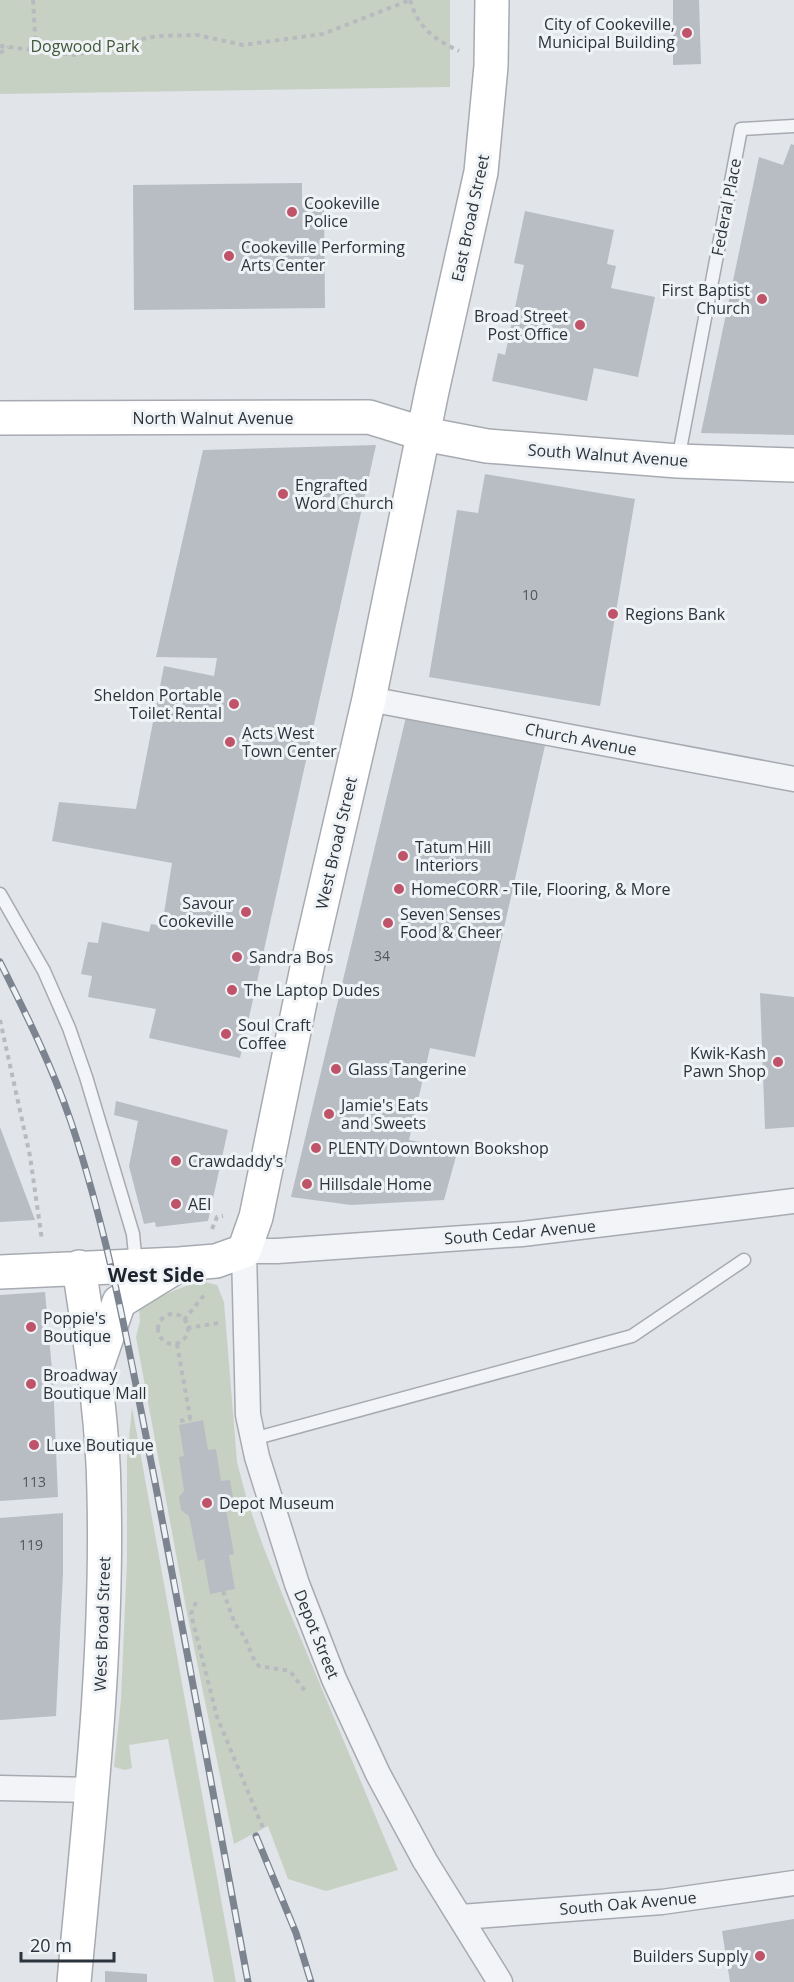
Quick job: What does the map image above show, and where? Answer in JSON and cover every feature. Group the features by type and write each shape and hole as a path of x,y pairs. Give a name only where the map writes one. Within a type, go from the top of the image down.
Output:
{"street":[{"name":"East Broad Street","path":"424,434 481,172 491,66 492,0"},
{"name":"North Walnut Avenue","path":"0,418 369,417 424,434"},
{"name":"South Walnut Avenue","path":"424,434 487,446 678,461 794,465"},
{"name":"West Broad Street","path":"244,1251 256,1217 309,958 369,699 424,434"},
{"name":"Church Avenue","path":"369,699 794,779"},
{"name":"South Cedar Avenue","path":"244,1251 277,1251 522,1234 794,1201"},
{"path":"0,1272 216,1261 244,1251"},
{"name":"Depot Street","path":"244,1251 248,1415 273,1513 297,1584 334,1679 378,1774 425,1861 500,1982"},
{"path":"96,1370 119,1302 180,1264"},
{"name":"West Broad Street","path":"64,1269 96,1370 104,1490 105,1582 102,1654 74,1982"},
{"path":"0,1788 92,1790"},
{"name":"South Oak Avenue","path":"461,1917 662,1902 794,1883"}],"lane":[{"name":"Federal Place","path":"678,461 741,129 794,126"},
{"path":"0,894 44,971 69,1028 133,1234 136,1266"},
{"path":"253,1439 632,1335 744,1260"}],"path":[{"path":"33,0 36,51"},
{"path":"0,46 76,56 115,44 158,36 197,35 243,45 323,34 410,0 415,17 430,34 461,52"},
{"path":"0,53 8,47"},
{"path":"0,1020 30,1156 39,1229 64,1269"},
{"path":"212,1230 216,1217"},
{"path":"184,1320 209,1289"},
{"path":"171,1315 184,1320 188,1328 185,1337 172,1344 163,1341 159,1327 163,1319 171,1315"},
{"path":"188,1328 226,1322"},
{"path":"177,1343 191,1421 180,1421"},
{"path":"223,1591 235,1624 244,1636 255,1662 259,1666 290,1671 305,1691"},
{"path":"196,1602 191,1614 217,1717 263,1828"}],"green space":[{"name":"Dogwood Park","path":"0,0 450,0 450,87 0,94"},
{"path":"205,1282 217,1285 224,1302 237,1462 247,1500 285,1601 398,1870 326,1891 288,1879 268,1826 234,1844 186,1608 136,1337 140,1321 139,1310 178,1289"},
{"path":"132,1407 236,1982 214,1982 168,1739 129,1745 132,1768 125,1770 114,1767 121,1699 127,1561 127,1458"}],"building":[{"name":"City of Cookeville, Municipal Building","path":"673,0 699,0 701,64 673,65"},
{"name":"First Baptist Church","path":"791,144 794,145 794,435 701,433 759,157 783,165"},
{"name":"Cookeville Performing Arts Center","path":"302,183 302,203 324,203 325,308 134,310 133,185"},
{"name":"Broad Street Post Office","path":"525,211 614,230 607,264 616,266 611,288 655,297 638,377 594,368 587,401 492,381 498,353 505,355 524,265 514,263"},
{"name":"Acts West Town Center","path":"376,445 240,1058 149,1038 156,1009 88,997 92,976 81,974 88,942 98,943 102,922 149,932 151,924 162,926 172,863 52,841 59,802 136,809 164,666 214,676 217,658 156,657 203,450"},
{"path":"485,474 635,499 600,706 429,677 457,510 478,513"},
{"path":"406,717 546,741 475,1057 430,1048 409,1140 458,1149 444,1200 351,1205 291,1197"},
{"name":"Kwik-Kash Pawn Shop","path":"760,993 794,997 794,1127 765,1129"},
{"path":"116,1101 228,1130 208,1221 156,1227 155,1222 144,1224 129,1166 138,1121 114,1115"},
{"path":"0,1127 35,1220 0,1222"},
{"path":"45,1292 53,1381 58,1497 0,1501 0,1295"},
{"name":"Depot Museum","path":"203,1420 208,1450 216,1449 221,1481 230,1480 235,1508 226,1509 234,1554 229,1555 235,1589 210,1594 204,1559 198,1561 189,1516 181,1510 179,1497 184,1491 179,1457 184,1456 179,1425"},
{"path":"63,1513 63,1573 56,1716 0,1720 0,1518"},
{"name":"Builders Supply","path":"794,1919 794,1982 730,1982 722,1931"},
{"path":"105,1971 147,1974 147,1982 105,1982"}],"railway":[{"path":"0,962 38,1040 64,1101 85,1166 108,1255 155,1482 248,1982"},
{"path":"256,1836 296,1933 311,1982"}],"place":[{"name":"City of Cookeville, Municipal Building","path":"687,33"},
{"name":"Cookeville Police","path":"292,212"},
{"name":"Cookeville Performing Arts Center","path":"229,256"},
{"name":"First Baptist Church","path":"762,299"},
{"name":"Broad Street Post Office","path":"580,325"},
{"name":"Engrafted Word Church","path":"283,494"},
{"name":"Regions Bank","path":"613,614"},
{"name":"Sheldon Portable Toilet Rental","path":"234,704"},
{"name":"Acts West Town Center","path":"230,742"},
{"name":"Tatum Hill Interiors","path":"403,856"},
{"name":"HomeCORR - Tile, Flooring, & More","path":"399,889"},
{"name":"Savour Cookeville","path":"246,912"},
{"name":"Seven Senses Food & Cheer","path":"388,923"},
{"name":"Sandra Bos","path":"237,957"},
{"name":"The Laptop Dudes","path":"232,990"},
{"name":"Soul Craft Coffee","path":"226,1034"},
{"name":"Kwik-Kash Pawn Shop","path":"778,1062"},
{"name":"Glass Tangerine","path":"336,1069"},
{"name":"Jamie's Eats and Sweets","path":"329,1114"},
{"name":"PLENTY Downtown Bookshop","path":"316,1148"},
{"name":"Crawdaddy's","path":"176,1161"},
{"name":"Hillsdale Home","path":"307,1184"},
{"name":"AEI","path":"176,1204"},
{"name":"Poppie's Boutique","path":"31,1327"},
{"name":"Broadway Boutique Mall","path":"31,1384"},
{"name":"Luxe Boutique","path":"34,1445"},
{"name":"Depot Museum","path":"207,1503"},
{"name":"Builders Supply","path":"760,1956"}],"district":[{"name":"West Side","path":"156,1275"}]}
